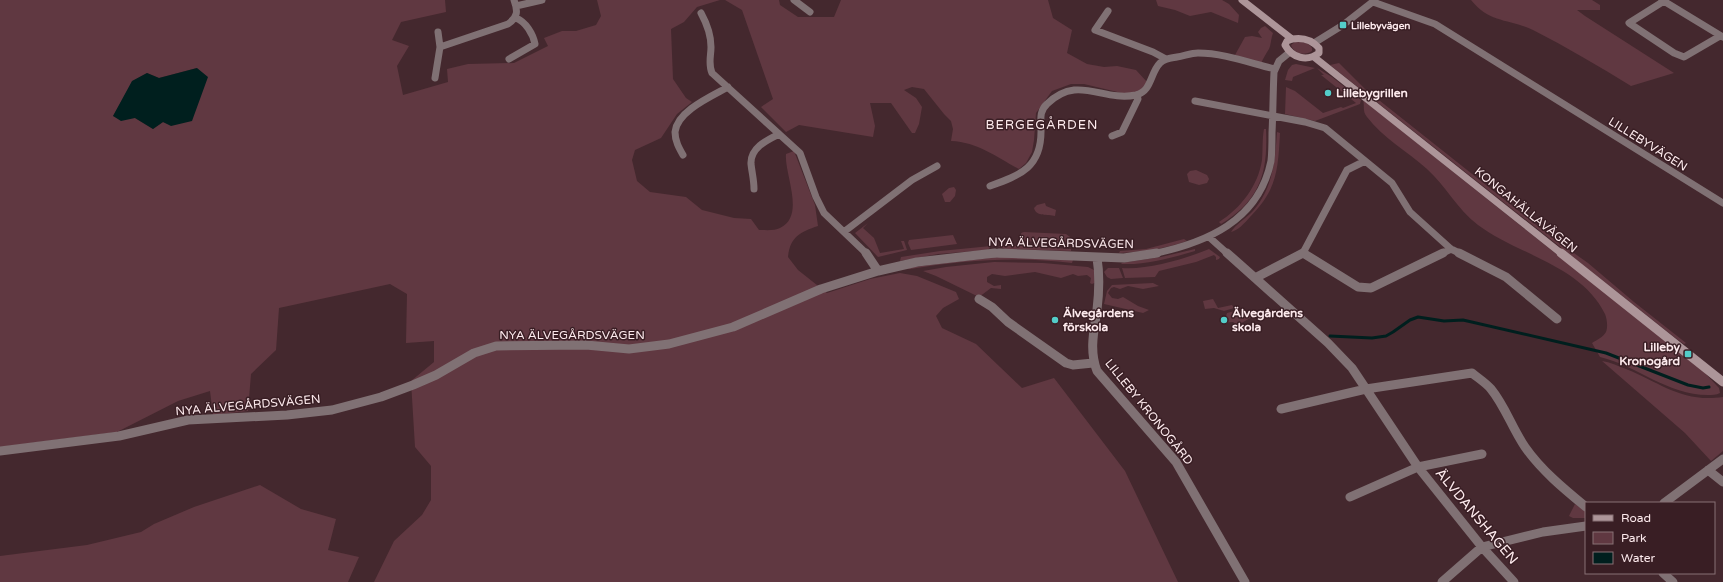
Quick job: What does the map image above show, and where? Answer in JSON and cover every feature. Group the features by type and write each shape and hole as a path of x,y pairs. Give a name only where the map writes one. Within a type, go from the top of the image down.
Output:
{"street":[{"path":"516,18 515,3 542,0"},
{"path":"794,0 810,12"},
{"path":"1242,0 1292,39"},
{"path":"1663,0 1722,36 1684,57 1674,53 1629,23 1663,0"},
{"name":"LILLEBYVÄGEN","path":"1314,43 1343,25 1374,1 1435,24 1723,203"},
{"path":"1108,11 1095,30 1153,52 1166,59"},
{"path":"701,13 709,30 711,48 709,67 712,73 800,153 816,197 824,213 865,251 878,270"},
{"path":"440,47 504,26 516,18"},
{"path":"509,59 535,44 533,38 521,20 516,18"},
{"path":"435,78 440,47 438,32"},
{"path":"1303,38 1314,43 1319,51 1314,57 1302,58 1290,52 1285,46 1287,41 1292,39 1303,38"},
{"path":"990,186 1023,173 1035,163 1039,155 1041,132 1040,118 1042,110 1057,94 1077,88 1118,95 1137,95 1142,93 1148,87 1160,64 1166,59 1197,53 1229,57 1275,69 1279,61 1290,52"},
{"name":"KONGAHÄLLAVÄGEN","path":"1314,57 1723,382"},
{"name":"NYA ÄLVEGÅRDSVÄGEN","path":"0,451 119,436 188,420 287,415 332,410 413,385 436,375 474,353 496,346 510,345 553,347 586,345 628,349 669,344 733,327 821,290 878,270 917,262 996,253 1124,258 1160,253 1181,248 1209,237 1230,225 1246,211 1262,190 1270,170 1275,69"},
{"path":"683,156 676,147 675,129 679,120 688,110 728,87"},
{"path":"1112,136 1122,132 1138,99 1137,95"},
{"path":"1195,101 1314,124 1325,128 1392,183 1410,212 1448,244 1451,249 1506,277 1557,319"},
{"path":"754,189 751,160 753,154 761,144 779,134"},
{"path":"1255,278 1303,253 1347,170 1365,161"},
{"path":"845,231 864,219 913,180 929,173 937,166"},
{"name":"ÄLVDANSHAGEN","path":"1209,237 1328,343 1352,368 1418,467 1482,547 1514,582"},
{"path":"1303,253 1358,287 1371,288 1451,249"},
{"name":"LILLEBY KRONOGÅRD","path":"1097,258 1100,280 1091,351 1093,363 1100,375 1176,462 1246,582"},
{"name":"LILLEBY KRONOGÅRD","path":"979,299 992,307 1008,322 1066,363 1081,365 1093,363"},
{"path":"1281,409 1366,389 1472,373 1490,388 1501,403 1513,428 1526,448 1557,482 1585,506"},
{"name":"ÄLVDANSHAGEN","path":"1350,497 1418,467 1482,454"},
{"path":"1665,502 1723,459"},
{"path":"1708,470 1723,482"},
{"path":"1442,582 1482,547 1543,532 1585,526"},
{"path":"1664,574 1673,582"}],"green space":[{"path":"0,0 445,0 446,12 401,22 392,40 409,46 397,66 403,95 448,82 447,69 468,64 514,63 548,46 544,38 562,31 576,31 596,25 601,16 597,0 720,0 697,7 684,22 671,29 673,79 686,98 692,102 677,114 661,138 635,150 632,160 637,181 650,192 686,197 702,210 734,218 751,219 759,230 775,230 788,222 792,214 792,194 786,154 794,151 815,205 818,226 801,233 791,245 788,257 798,270 827,293 870,279 900,273 917,276 956,292 959,299 943,308 936,316 942,328 976,344 1022,388 1054,378 1125,471 1178,582 374,582 394,541 422,515 431,500 431,466 415,447 411,381 434,362 434,341 406,343 407,294 390,284 279,308 276,350 251,374 248,411 213,415 210,391 178,401 117,432 0,447","holes":["197,68 168,124 163,122 153,129 135,118 113,116 133,81 147,73 159,78"]},
{"path":"725,0 779,0 780,5 798,17 834,17 841,0 1048,0 1053,18 1072,30 1067,53 1087,64 1104,67 1117,66 1136,70 1147,82 1140,91 1130,95 1084,84 1071,84 1052,91 1036,113 1032,152 1026,163 1019,169 978,147 951,141 953,129 951,121 924,89 912,87 904,90 916,98 922,107 919,124 915,133 912,133 891,103 870,103 875,126 873,137 799,125 786,132 761,107 773,99 742,10"},
{"path":"1156,0 1222,0 1229,4 1239,15 1238,23 1211,12 1190,16 1175,10 1158,6"},
{"path":"1471,0 1592,0 1600,5 1600,10 1577,10 1674,73 1631,86 1533,30 1492,17 1485,13"},
{"path":"1265,26 1273,33 1270,47 1261,64 1235,55 1245,37 1252,36 1262,38 1258,32"},
{"path":"1295,42 1307,43 1312,48 1312,51 1303,54 1297,52 1291,45"},
{"path":"1339,63 1365,89 1554,239 1588,263 1686,343 1684,344 1678,340 1330,65"},
{"path":"1296,64 1315,68 1293,77 1292,81 1285,80 1288,70 1292,65"},
{"path":"1317,68 1332,77 1361,100 1360,104 1315,121 1285,114 1286,87 1295,91 1323,113 1356,103 1321,75 1324,75"},
{"path":"1363,100 1703,371 1719,388 1720,393 1716,395 1693,394 1679,390 1614,361 1600,357 1592,343 1605,334 1607,330 1607,323 1605,314 1594,297 1581,284 1565,272 1548,262 1511,245 1478,225 1464,212 1427,169 1373,125 1365,113"},
{"path":"1264,129 1266,129 1265,159 1259,184 1245,205 1221,224 1219,222 1234,210 1247,196 1257,179 1262,160"},
{"path":"1277,132 1280,133 1277,169 1271,188 1259,207 1243,224 1231,232 1253,211 1265,193 1274,164"},
{"path":"1196,170 1207,175 1209,179 1207,183 1199,185 1189,182 1187,174 1190,171"},
{"path":"954,187 956,190 955,196 950,202 945,202 942,194 949,188"},
{"path":"1045,203 1046,206 1056,210 1055,216 1040,214 1035,211 1034,208 1037,205"},
{"path":"868,223 863,228 874,238 880,253 904,249 901,241 904,241 907,250 878,257 855,233"},
{"path":"1021,233 1066,234 1070,237 1070,243 1023,241"},
{"path":"953,235 957,244 911,250 908,243 909,240"},
{"path":"1184,239 1187,241 1162,248 1119,253 1120,251 1146,249"},
{"path":"991,246 988,250 938,254 900,261 901,257 940,251"},
{"path":"998,246 1071,249 1071,251 1005,249"},
{"path":"1195,249 1195,251 1159,260 1131,264 1121,263 1161,257"},
{"path":"1209,249 1220,257 1219,259 1216,260 1214,255 1196,262 1159,271 1155,277 1125,278 1122,268 1154,266"},
{"path":"1005,256 1073,260 1072,263 1011,259 950,263 910,269 905,268"},
{"path":"994,262 1043,263 1088,267 1094,270 1097,282 1092,284 1090,283 1091,278 1087,275 1078,276 1073,274 1061,278 1035,272 1005,276 992,274 987,277 987,282 994,286 1001,285 1001,289 991,288 979,297 923,271"},
{"path":"1108,268 1119,268 1123,278 1111,279 1107,277 1104,272"},
{"path":"1153,283 1159,286 1143,289 1128,286 1120,289 1114,287 1111,288 1108,293 1112,298 1118,299 1123,297 1138,306 1149,310 1143,313 1104,304 1107,291 1112,285"},
{"path":"1213,299 1218,308 1232,305 1234,308 1224,311 1214,308 1205,309 1203,301"},
{"path":"1239,310 1244,314 1247,312 1252,317 1238,325 1233,322 1220,323 1225,320 1227,313"},
{"path":"1602,361 1639,374 1672,390 1684,394 1708,398 1723,397 1723,451 1711,461 1685,433"},
{"path":"260,485 301,509 336,519 328,550 359,557 348,582 0,582 0,556 87,545 141,532 154,524 194,507"},
{"path":"1575,504 1585,511 1585,518 1573,518 1569,516"}],"water":[{"path":"197,68 208,77 192,121 171,126 163,122 153,129 135,118 121,121 113,116 132,81 147,73 159,78"}],"waterway":[{"path":"1330,336 1372,338 1386,336 1410,320 1418,317 1444,321 1463,320 1606,353 1688,385 1703,388 1709,387"}],"place":[{"name":"Lillebyvägen","path":"1343,25"},
{"name":"Lillebygrillen","path":"1328,93"},
{"name":"Älvegårdens förskola","path":"1055,320"},
{"name":"Älvegårdens skola","path":"1224,320"},
{"name":"Lilleby Kronogård","path":"1688,354"}],"district":[{"name":"BERGEGÅRDEN","path":"1042,124"}]}
